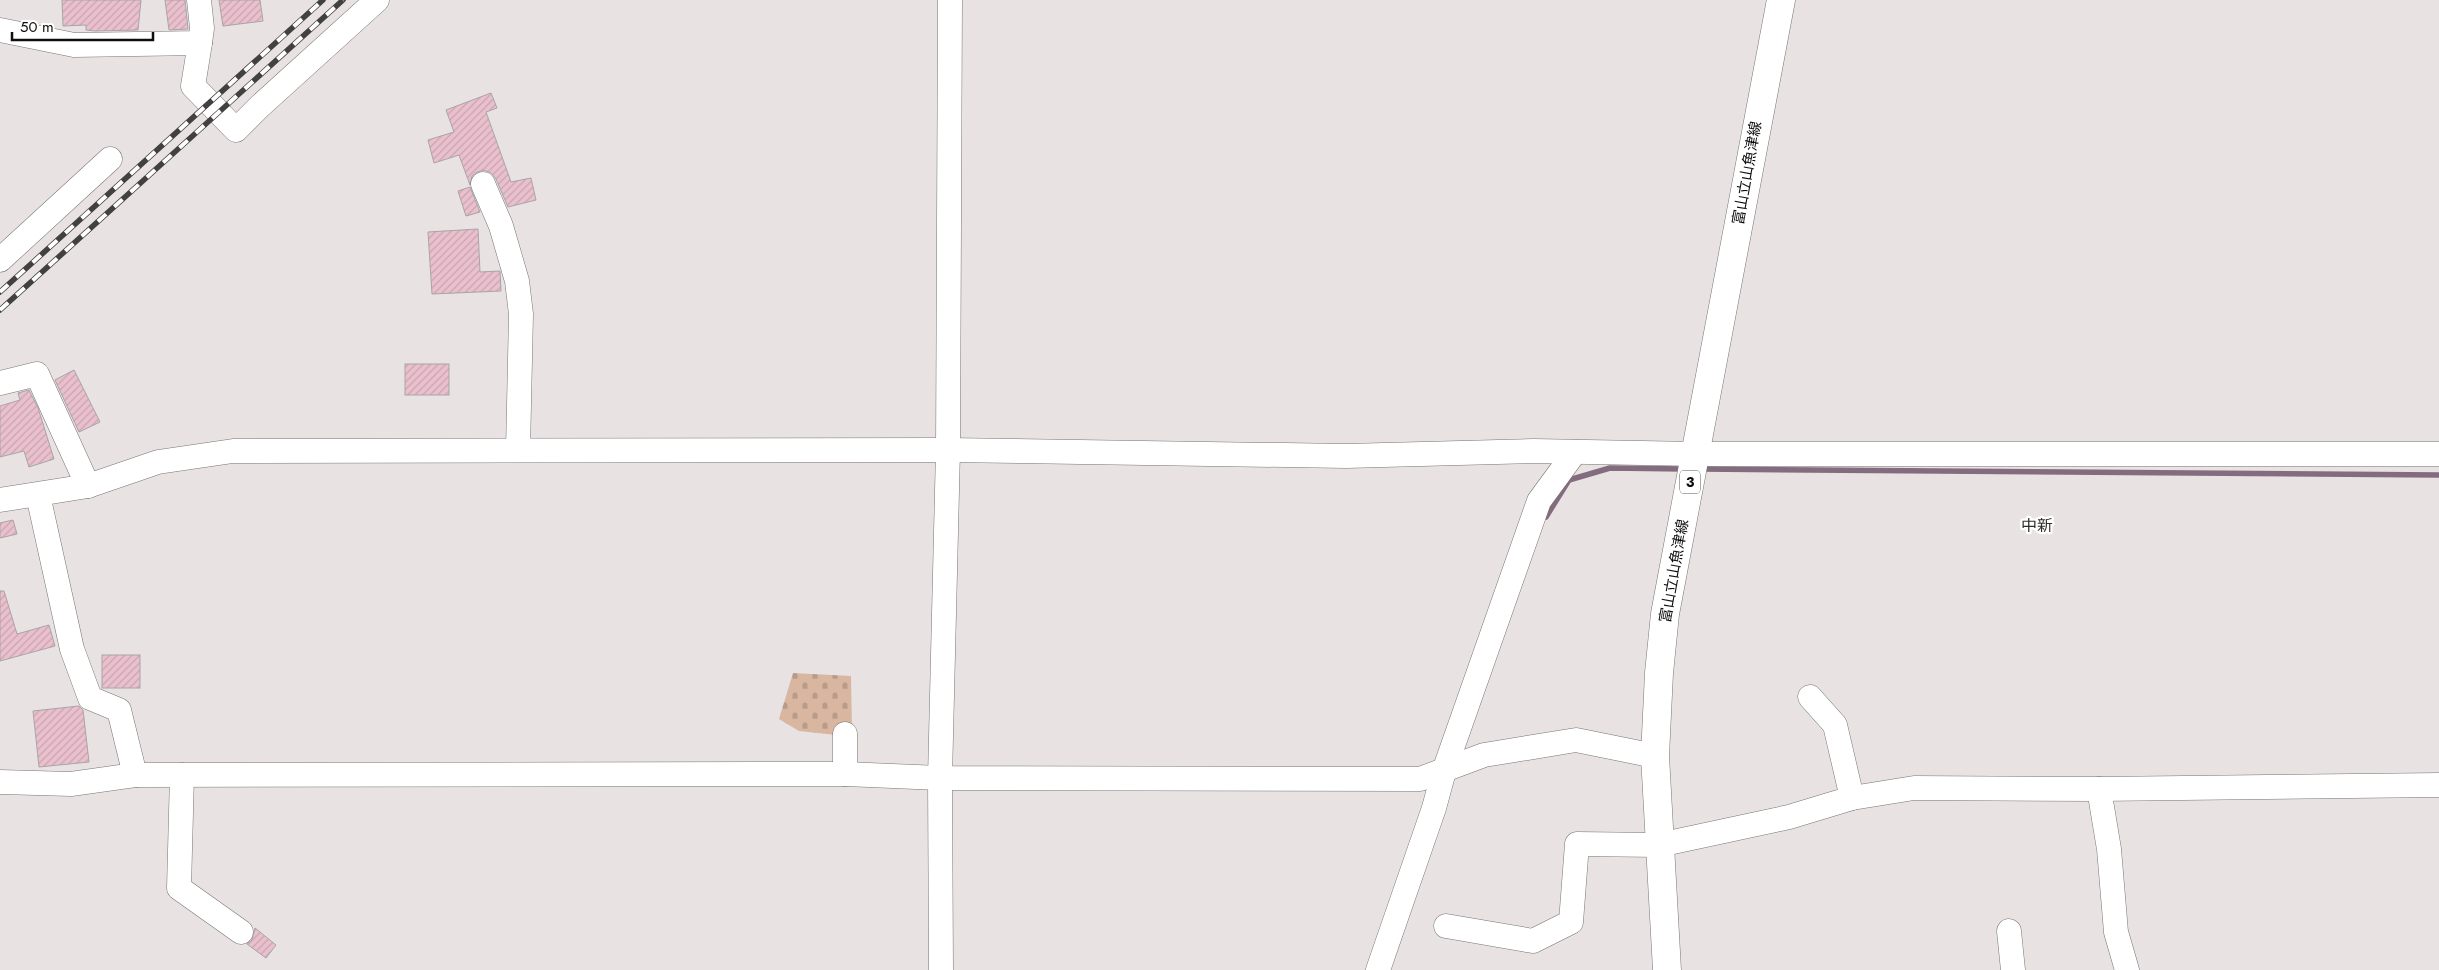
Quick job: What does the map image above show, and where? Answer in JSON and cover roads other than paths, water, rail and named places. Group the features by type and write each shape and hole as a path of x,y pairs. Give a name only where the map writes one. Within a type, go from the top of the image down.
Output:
{"main road":[{"name":"富山立山魚津線","path":"1671,969 1659,845 1655,756 1659,673 1665,614 1756,121 1781,0"}],"street":[{"path":"200,0 202,28 193,86 236,130 377,0"},
{"path":"941,970 940,778 948,450 950,0"},
{"path":"0,30 74,45 200,43"},
{"path":"0,260 110,159"},
{"path":"483,184 500,226 517,281 521,314 518,450"},
{"path":"0,383 38,374 88,486"},
{"path":"0,500 88,486 158,462 233,451 948,450 1346,456 1575,452 1696,454 2439,454"},
{"path":"1378,970 1434,808 1444,771 1539,501 1575,452"},
{"path":"38,495 72,649 90,698 119,710 135,775"},
{"path":"1810,697 1834,725 1852,798"},
{"path":"845,734 845,774"},
{"path":"0,782 71,784 135,775 845,774 940,778 1420,778 1444,771 1484,755 1576,740 1655,756"},
{"path":"182,775 180,888 241,932"},
{"path":"1446,926 1533,941 1571,922 1577,844 1659,845 1789,817 1852,798 1914,788 2099,789 2439,785"},
{"path":"2099,789 2109,848 2116,932 2128,970"},
{"path":"2009,931 2013,970"}],"waterway":[{"path":"1546,517 1569,480 1610,468 1684,469"},
{"path":"1699,469 2439,475"}],"railway":[{"path":"0,292 323,0"},
{"path":"0,310 343,0"}],"district":[{"name":"中新","path":"2037,525"}]}
